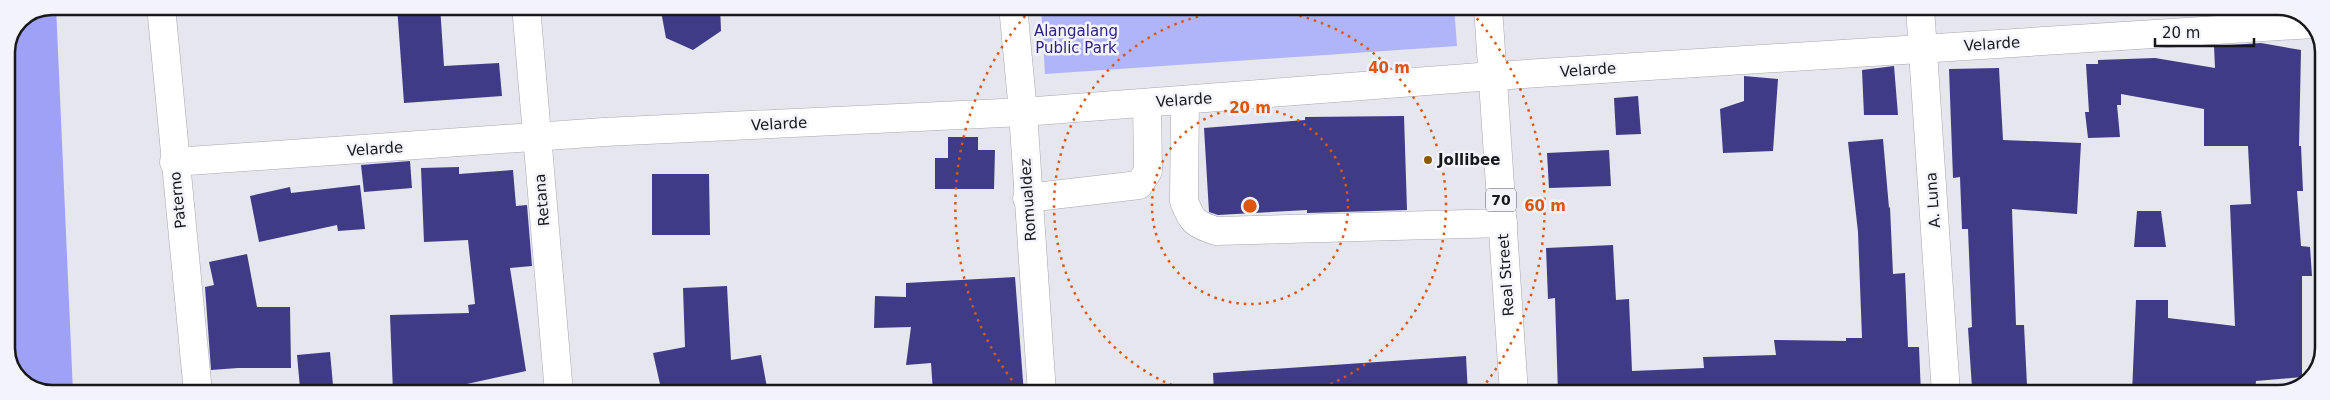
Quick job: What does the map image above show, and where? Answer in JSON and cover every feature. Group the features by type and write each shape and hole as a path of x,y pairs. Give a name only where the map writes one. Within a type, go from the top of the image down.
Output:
{"main road":[{"name":"Paterno","path":"162,15 174,162 197,385"},
{"name":"Retana","path":"527,15 558,385"},
{"name":"Romualdez","path":"1014,15 1023,112 1027,198 1041,385"},
{"name":"Real Street","path":"1489,15 1513,385"},
{"name":"A. Luna","path":"1921,15 1945,385"},
{"name":"Velarde","path":"174,162 604,132 1023,112 1493,76 2303,25"},
{"path":"1185,100 1184,201 1189,214 1197,225 1216,230 1503,223"},
{"path":"1027,198 1139,185 1148,171 1147,102"}],"green space":[{"name":"Alangalang Public Park","path":"1042,15 1455,15 1457,46 1045,74"}],"shaded area":[{"path":"56,15 73,385 47,385 29,377 21,369 15,350 15,52 21,31 31,21 45,16"}],"building":[{"path":"398,15 441,15 444,66 499,63 502,96 404,103"},
{"path":"662,15 720,15 721,31 693,50 666,38"},
{"path":"2261,43 2301,50 2299,146 2301,146 2303,191 2297,191 2301,246 2310,247 2312,276 2302,276 2302,376 2256,381 2256,385 2132,385 2136,300 2168,300 2168,318 2235,326 2230,205 2251,204 2248,146 2204,146 2204,109 2121,94 2121,105 2117,105 2120,137 2088,138 2085,112 2089,112 2086,64 2098,64 2098,60 2155,58 2215,68 2214,46"},
{"path":"1894,66 1898,115 1864,115 1862,70"},
{"path":"1999,68 2003,140 2081,143 2077,214 2012,209 2016,325 2024,325 2027,385 1972,385 1968,328 1972,327 1968,229 1962,229 1960,177 1953,178 1949,69"},
{"path":"1744,76 1778,79 1773,151 1723,153 1720,109 1744,101"},
{"path":"1638,96 1641,134 1616,135 1614,98"},
{"path":"1404,116 1407,210 1307,213 1307,210 1218,215 1209,212 1204,128 1305,120 1305,117"},
{"path":"948,137 978,137 978,150 995,150 994,189 935,189 935,158 948,158"},
{"path":"1883,139 1890,207 1893,274 1905,273 1908,347 1919,347 1921,385 1558,385 1555,298 1548,299 1546,248 1613,245 1616,300 1629,299 1632,371 1704,368 1703,357 1776,355 1774,340 1846,341 1846,338 1862,338 1858,232 1848,142"},
{"path":"1609,150 1611,186 1549,188 1547,153"},
{"path":"410,161 412,188 364,192 361,165"},
{"path":"459,167 459,174 513,170 516,206 527,205 532,266 510,268 526,371 462,385 393,385 390,315 469,313 468,305 475,304 468,240 424,242 421,168"},
{"path":"652,174 709,174 710,235 652,235"},
{"path":"360,185 365,229 338,231 337,225 259,242 250,196 290,187 291,193"},
{"path":"2137,211 2161,211 2166,247 2134,247"},
{"path":"247,254 257,307 290,307 291,368 211,370 205,287 214,285 209,262"},
{"path":"1015,277 1023,385 932,385 931,363 906,365 911,327 874,328 875,296 906,297 906,283"},
{"path":"727,286 731,360 761,355 767,385 660,385 653,353 685,347 683,288"},
{"path":"330,352 333,385 300,385 297,355"},
{"path":"1466,356 1468,385 1214,385 1213,373"}],"place":[{"name":"Jollibee","path":"1428,160"}]}
